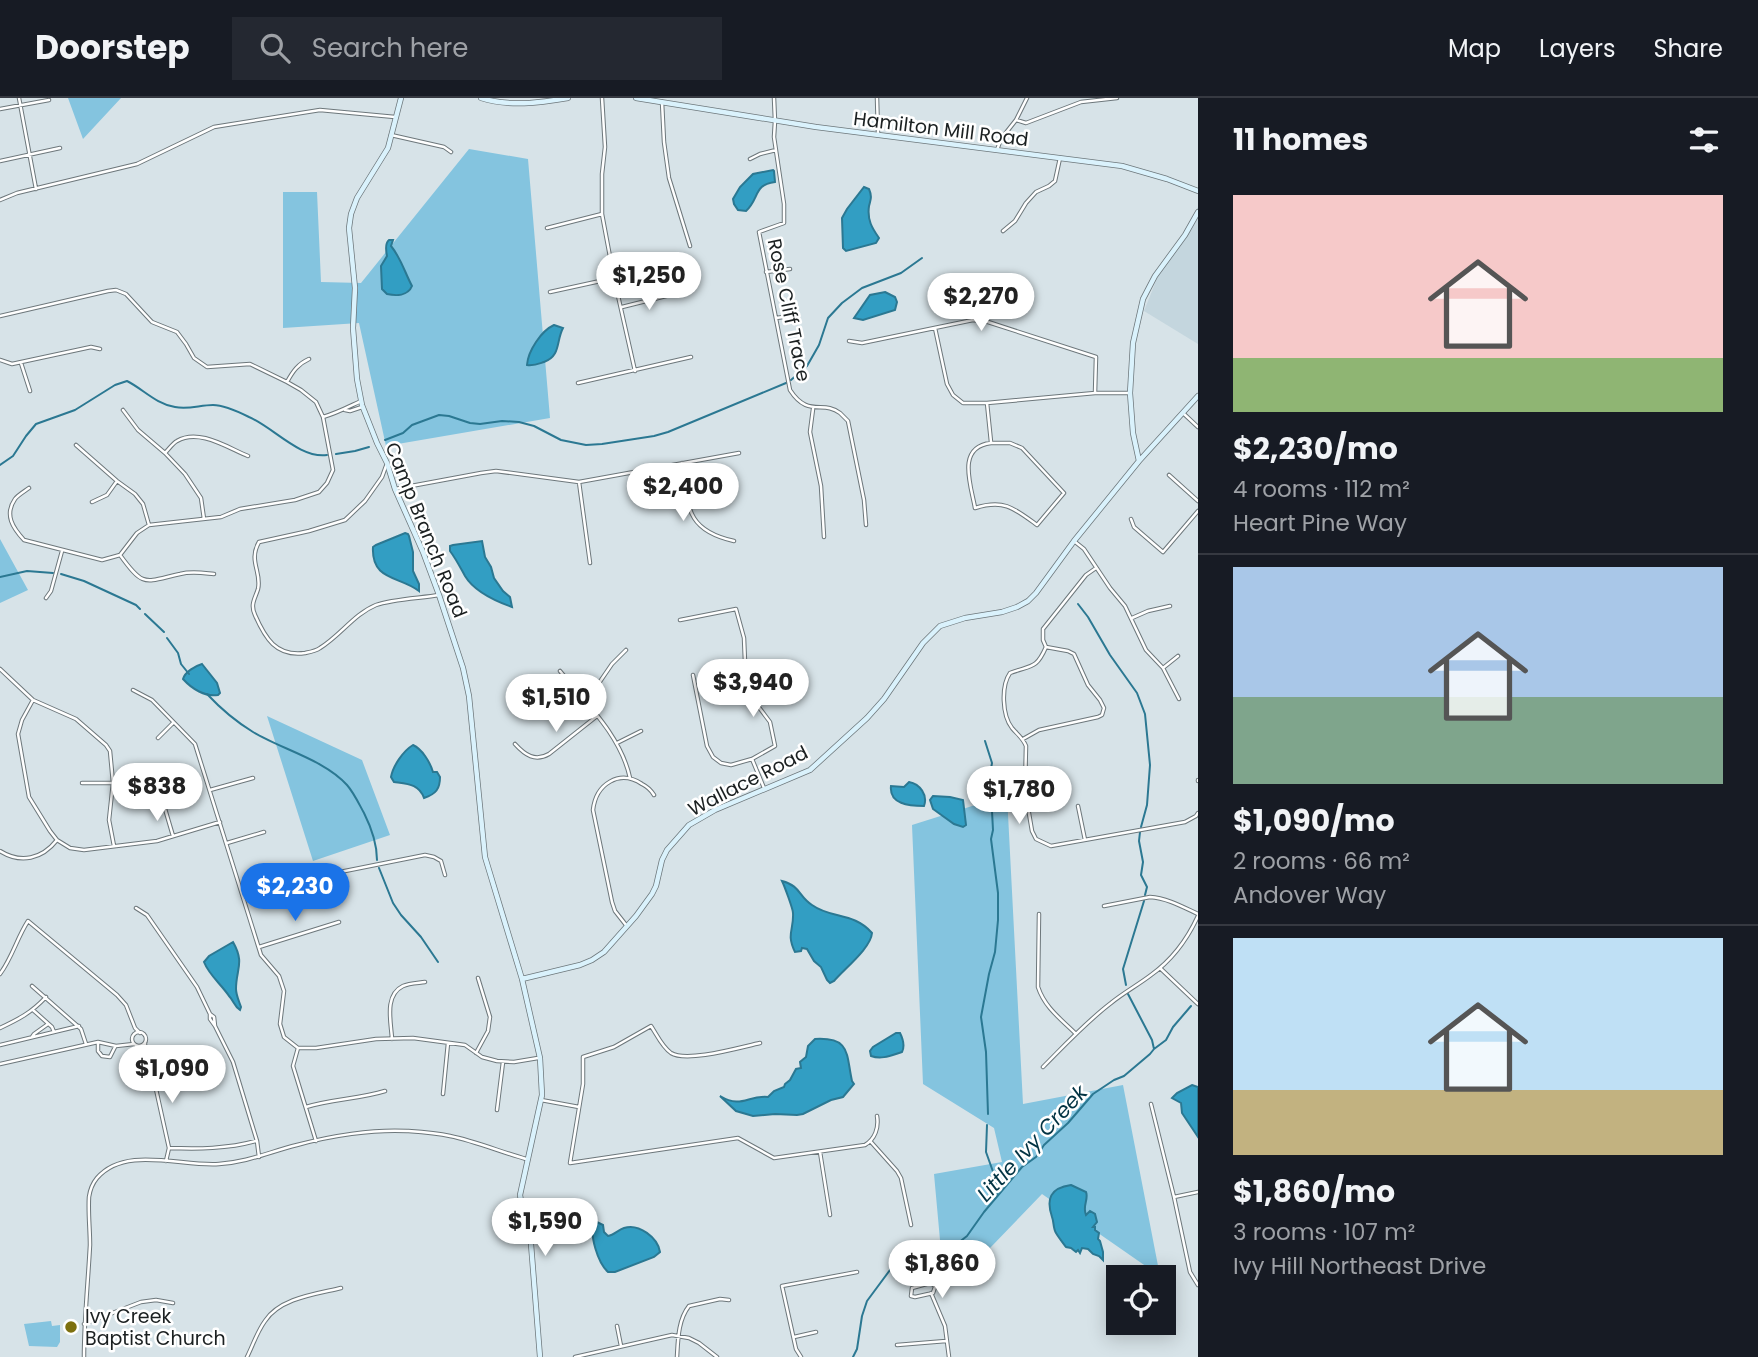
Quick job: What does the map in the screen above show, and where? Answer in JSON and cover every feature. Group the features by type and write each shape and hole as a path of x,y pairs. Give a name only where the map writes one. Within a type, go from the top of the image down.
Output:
{"street":[{"path":"19,98 36,189"},
{"name":"Camp Branch Road","path":"401,98 387,148 356,199 350,221 355,288 354,351 362,404 423,552 466,681 485,857 522,979 542,1071 541,1100 528,1159"},
{"path":"481,98 520,104 568,98"},
{"path":"602,98 605,147 601,214 635,371"},
{"name":"Hamilton Mill Road","path":"636,98 830,130 1122,166 1198,191"},
{"name":"Rose Cliff Trace","path":"774,98 774,137 785,204 784,223 759,232 790,390 797,401 813,408 841,413 848,421 864,500 866,525"},
{"path":"877,98 878,134"},
{"path":"997,149 1027,98"},
{"path":"1016,120 1026,123 1081,102 1117,98"},
{"path":"0,109 49,100"},
{"path":"662,102 669,178 690,246"},
{"path":"0,200 137,164 214,127 320,110 395,117"},
{"path":"391,135 444,147 451,152"},
{"path":"0,161 60,148"},
{"path":"750,159 776,150"},
{"path":"1003,231 1015,221 1036,192 1055,181 1060,158"},
{"path":"1139,461 1133,433 1130,393 1133,343 1143,299 1155,276 1198,212"},
{"path":"547,228 601,214"},
{"path":"766,272 790,269"},
{"path":"550,292 614,278"},
{"path":"0,316 116,290 126,294 152,323 177,332 194,358 208,367 250,365 287,382 316,402 323,417 333,470 319,492 295,500 240,509 221,517 149,525 137,533 120,555 102,560 24,540 13,529 11,510 16,498 29,488"},
{"path":"622,307 670,295"},
{"path":"776,318 798,315"},
{"path":"849,341 862,343 973,320 988,322 1096,357 1095,393"},
{"path":"935,328 947,384 953,395 963,402 987,403 1095,393 1130,393"},
{"path":"0,360 12,364 91,347 100,349"},
{"path":"578,383 691,357"},
{"path":"287,382 297,366 309,359"},
{"path":"21,363 30,391"},
{"name":"Wallace Road","path":"522,979 580,965 604,952 652,894 667,850 689,825 715,810 810,770 867,718 884,699 923,643 940,626 965,618 1002,612 1028,601 1139,461 1198,396"},
{"path":"987,403 991,443"},
{"path":"323,417 362,404"},
{"path":"813,408 810,432 821,486 824,537"},
{"path":"123,411 138,430 185,474 201,498 204,519"},
{"path":"1182,413 1198,427"},
{"path":"165,453 176,441 188,437 204,437 248,456"},
{"path":"991,443 1010,443 1022,448 1064,493 1037,525 1013,508 999,503 975,508 967,467 974,450 982,444 991,443"},
{"path":"76,445 135,494 143,504 149,525"},
{"path":"395,489 496,471 579,482 739,453"},
{"path":"387,463 382,477 365,501 345,520 259,542 254,551 258,590 252,604 253,611 272,644 286,653 295,654 319,650 376,605 439,595"},
{"path":"682,463 688,506 696,523 715,536 734,541"},
{"path":"1169,475 1198,501"},
{"path":"92,502 107,495 117,481"},
{"path":"579,482 590,563"},
{"path":"1131,519 1134,527 1163,552 1198,511"},
{"path":"1074,541 1084,549 1125,606 1146,650 1163,668 1179,699"},
{"path":"46,598 51,591 62,551"},
{"path":"120,555 133,573 144,580 154,581 183,573 214,574"},
{"path":"1096,568 1086,575 1043,629 1046,647 1040,659 1032,667 1010,673 1005,679 1003,688 1009,722 1026,746 1025,790 1032,831 1036,839 1051,846 1185,822 1198,813"},
{"path":"1132,618 1170,606"},
{"path":"680,620 736,609 755,702 770,722 775,746 752,759 731,765 721,763 713,757 706,746 693,675"},
{"path":"1023,739 1039,730 1098,717 1102,715 1104,708 1100,699 1087,685 1074,654 1068,650 1046,647"},
{"path":"586,702 612,664 626,650"},
{"path":"1163,668 1178,656"},
{"path":"0,669 33,700 76,719 110,751 113,783 109,820 114,846"},
{"path":"560,670 617,743 630,778"},
{"path":"133,690 152,700 195,744 258,947 261,955 279,976 284,991 280,1024 284,1037 298,1048 376,1039 413,1038 465,1045 482,1057 503,1062 540,1058"},
{"path":"33,700 18,734 29,797 57,840 70,848 84,850 158,841 220,822"},
{"path":"515,744 533,758 543,758 597,716"},
{"path":"158,738 174,723"},
{"path":"617,743 640,731"},
{"path":"752,759 764,788"},
{"path":"210,790 253,778"},
{"path":"626,925 615,911 612,902 593,810 594,802 602,786 613,779 630,778 652,790 654,795"},
{"path":"82,783 113,783"},
{"path":"163,802 174,836"},
{"path":"1079,806 1085,840"},
{"path":"227,843 264,832"},
{"path":"0,853 18,858 35,857 50,849 57,840"},
{"path":"243,896 285,883 425,855 441,861 445,874"},
{"path":"1043,1067 1109,1004 1170,960 1188,937 1198,915 1156,897 1104,906"},
{"path":"136,908 147,915 197,987 214,1017 215,1026 233,1062 260,1157"},
{"path":"1039,914 1038,987 1047,1006 1076,1034"},
{"path":"0,974 28,921 126,1005 135,1028 146,1038 145,1052 152,1071 169,1148 166,1161"},
{"path":"258,947 339,922"},
{"path":"1160,967 1198,1004"},
{"path":"476,1053 488,1031 490,1017 478,978"},
{"path":"392,1039 390,1003 395,992 404,985 425,982"},
{"path":"32,986 81,1028 86,1044"},
{"path":"0,1028 23,1017 46,998"},
{"path":"33,1010 54,1032"},
{"path":"32,1037 48,1024"},
{"path":"0,1045 79,1026"},
{"path":"760,1043 685,1057 672,1054 662,1045 651,1026 614,1047 583,1057 583,1084 570,1163 738,1138 774,1158 820,1152 871,1142 877,1131 877,1116"},
{"path":"135,1028 133,1037 136,1045 145,1052"},
{"path":"126,1044 140,1033"},
{"path":"98,1042 102,1056 110,1057 116,1046"},
{"path":"0,1064 98,1042 116,1046 145,1043"},
{"path":"443,1094 448,1043"},
{"path":"298,1048 293,1066 316,1141"},
{"path":"496,1110 503,1062"},
{"path":"306,1107 325,1101 385,1091"},
{"path":"541,1100 579,1107"},
{"path":"1151,1104 1190,1272 1198,1285"},
{"path":"84,1357 90,1243 89,1198 97,1178 107,1169 120,1162 138,1160 218,1164 250,1160 316,1141 372,1132 406,1131 450,1136 528,1159 520,1195 523,1219 531,1244 540,1357"},
{"path":"169,1148 220,1147 257,1141"},
{"path":"871,1142 901,1178 911,1224"},
{"path":"820,1152 830,1215"},
{"path":"1174,1197 1198,1192"},
{"path":"801,1357 796,1349 782,1286 856,1272"},
{"path":"930,1283 935,1287 935,1291 931,1293 915,1297 911,1296 910,1292 912,1288 930,1283"},
{"path":"247,1357 265,1320 275,1310 292,1301 341,1288"},
{"path":"931,1293 944,1326 949,1357"},
{"path":"677,1357 678,1336 684,1315 690,1306 720,1298 729,1300"},
{"path":"84,1324 141,1302 156,1300 173,1303"},
{"path":"617,1326 621,1346"},
{"path":"794,1337 816,1332"},
{"path":"575,1357 672,1335 699,1343 717,1357"},
{"path":"897,1345 948,1341"}],"shaded area":[{"path":"68,98 121,98 83,139"},
{"path":"469,149 528,159 550,418 386,446 359,323 283,328 283,192 317,192 321,282 361,283"},
{"path":"773,170 775,182 760,189 746,211 738,210 733,199 740,187 753,174"},
{"path":"864,187 870,191 869,220 879,238 876,243 846,251 843,248 842,218"},
{"path":"1198,207 1198,344 1144,311 1158,276"},
{"path":"389,240 393,240 391,246 412,286 408,292 394,295 387,294 382,289 381,266 387,256 386,245"},
{"path":"885,292 895,297 895,310 863,320 854,318 870,295"},
{"path":"554,325 563,328 553,356 540,363 527,365 536,342"},
{"path":"405,533 409,536 413,552 413,571 419,591 382,572 374,558 373,547"},
{"path":"0,539 28,590 0,603"},
{"path":"482,541 494,578 510,597 512,607 479,591 465,576 450,551 450,546 453,545"},
{"path":"202,664 217,683 220,693 218,695 199,692 183,679 196,666"},
{"path":"267,716 362,760 390,835 313,861"},
{"path":"413,745 428,760 433,772 437,772 440,777 436,790 424,798 416,787 394,782 391,777 399,759"},
{"path":"909,782 922,791 924,806 901,803 893,797 891,786 904,787"},
{"path":"1007,795 1023,1104 1123,1085 1158,1265 1144,1265 1042,1194 962,1277 940,1240 934,1174 1002,1162 994,1128 923,1084 912,825"},
{"path":"933,796 963,800 966,825 963,827 954,824 933,809 930,800"},
{"path":"782,881 796,888 807,902 819,909 858,922 872,933 862,952 830,983 807,949 802,948 801,951 795,952 792,946 793,911"},
{"path":"233,942 239,955 236,989 240,1010 204,962 209,956"},
{"path":"900,1033 902,1038 902,1052 883,1057 871,1056 873,1047"},
{"path":"815,1039 835,1041 845,1049 854,1084 843,1097 803,1114 753,1116 736,1111 720,1096 739,1102 768,1097 784,1087 796,1069 801,1068 800,1062 806,1057 808,1046"},
{"path":"1192,1085 1198,1087 1198,1137 1182,1113 1181,1103 1172,1098"},
{"path":"1071,1185 1086,1192 1085,1212 1086,1215 1090,1211 1095,1214 1097,1222 1093,1227 1099,1233 1103,1260 1088,1249 1082,1248 1080,1253 1066,1247 1055,1231 1049,1205 1051,1195 1064,1186"},
{"path":"594,1222 603,1225 608,1236 624,1228 641,1230 652,1237 660,1252 654,1257 615,1272 608,1272 595,1248"},
{"path":"51,1321 52,1326 60,1325 60,1342 57,1347 29,1346 24,1324"}],"waterway":[{"path":"791,380 807,366 819,345 828,318 842,303 862,288 901,273 922,258"},
{"path":"0,465 13,456 36,424 75,410 115,385 127,381 168,405 180,408 213,405 232,409 307,452 327,455"},
{"path":"385,440 403,433 412,425 439,415 480,424 519,422 534,426 561,440 586,445 602,444 668,432 786,383"},
{"path":"336,454 369,447"},
{"path":"0,577 27,571 53,573"},
{"path":"61,574 84,581 140,609"},
{"path":"1078,604 1137,693 1145,714 1150,765 1147,805 1141,827"},
{"path":"145,614 164,632"},
{"path":"167,638 189,674"},
{"path":"207,694 246,728 338,776 347,785 369,824 377,860"},
{"path":"985,741 992,763 991,839 998,893 995,952 981,1017 986,1052 988,1114"},
{"path":"1140,832 1143,862 1141,875 1147,887 1145,895"},
{"path":"379,868 393,903 438,962"},
{"path":"1126,985 1123,969 1144,901"},
{"path":"1128,994 1154,1049"},
{"name":"Little Ivy Creek","path":"853,1357 867,1301 890,1270 912,1259 923,1262 953,1247 967,1236 1022,1167 1036,1157 1044,1145 1093,1094 1124,1076 1166,1040 1191,1006"},
{"path":"987,1125 986,1152 996,1180 997,1196"}],"place":[{"name":"Ivy Creek Baptist Church","path":"71,1327"}]}
